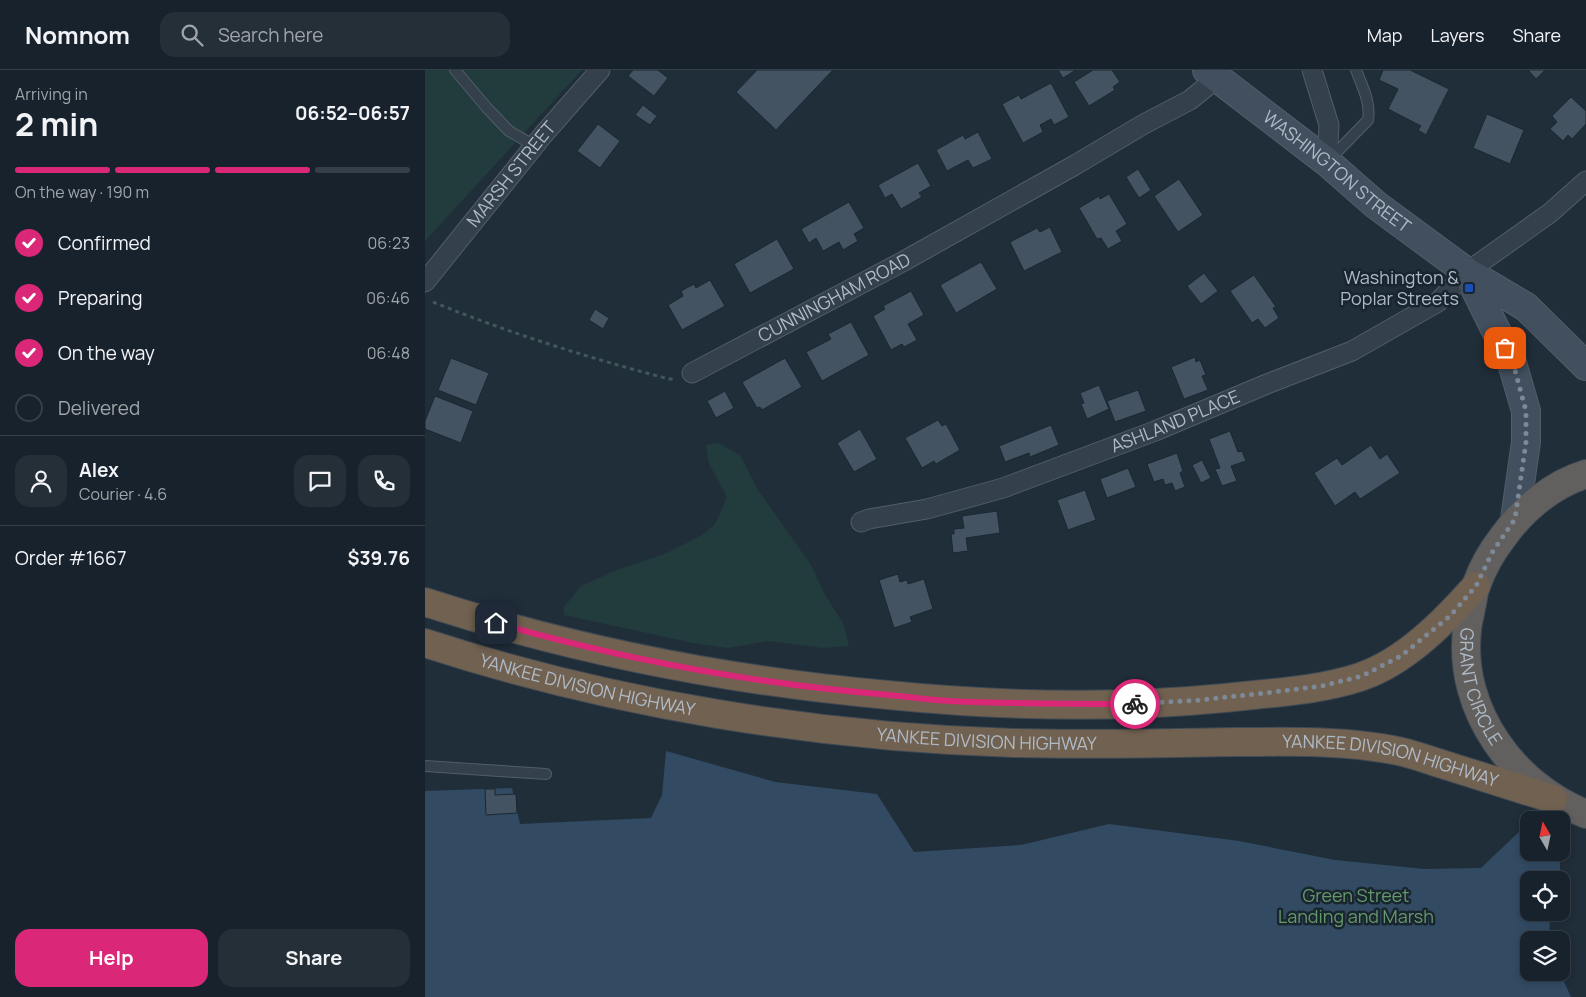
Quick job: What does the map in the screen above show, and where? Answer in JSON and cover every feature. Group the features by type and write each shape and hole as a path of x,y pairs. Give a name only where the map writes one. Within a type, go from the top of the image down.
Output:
{"highway":[{"name":"GRANT CIRCLE","path":"1586,474 1578,476 1545,494 1515,519 1493,551 1476,586 1467,630 1466,652 1476,703 1488,729 1507,758 1528,780 1553,798 1586,814"},
{"name":"YANKEE DIVISION HIGHWAY","path":"425,602 586,648 745,678 829,690 949,701 1060,705 1200,700 1322,686 1362,676 1401,656 1450,616 1476,586"},
{"name":"YANKEE DIVISION HIGHWAY","path":"425,643 503,666 603,691 685,708 782,724 909,738 1014,743 1289,742 1343,744 1395,750 1553,798"}],"main road":[{"name":"WASHINGTON STREET","path":"1212,74 1327,162 1376,205 1467,272 1527,307 1586,366"},
{"name":"WASHINGTON STREET","path":"1467,272 1513,363 1526,411 1526,442 1515,519"}],"street":[{"name":"MARSH STREET","path":"425,282 535,146 600,70"},
{"path":"1312,70 1329,125 1327,162"},
{"name":"CUNNINGHAM ROAD","path":"692,373 905,261 1144,124 1190,100 1212,74"},
{"name":"ASHLAND PLACE","path":"861,522 927,509 1003,488 1155,432 1267,384 1352,351 1437,302 1467,272 1550,213 1586,181"}],"lane":[{"path":"455,70 509,131 535,146"},
{"path":"1327,162 1368,120 1370,112 1368,101 1356,70"},
{"path":"425,766 546,774"}],"path":[{"path":"425,298 459,313 622,366 669,379 683,378 692,373"}],"green space":[{"path":"425,70 582,70 425,241"},
{"path":"718,443 740,455 758,490 811,565 824,593 843,623 849,646 823,648 768,641 728,648 693,643 564,615 564,607 581,586 617,570 667,553 702,535 715,524 727,497 709,464 706,445"}],"water":[{"name":"Green Street Landing and Marsh","path":"666,751 775,782 877,794 914,852 1021,845 1109,824 1239,841 1335,860 1424,869 1481,868 1520,831 1520,861 1560,861 1560,871 1520,871 1520,921 1550,921 1549,931 1520,931 1520,981 1564,981 1571,997 425,997 425,791 512,788 520,824 651,818 662,795"}],"building":[{"path":"633,70 658,70 668,78 654,96 628,76"},
{"path":"757,70 833,70 776,130 736,92"},
{"path":"1058,70 1076,70 1063,78"},
{"path":"1093,70 1112,70 1120,82 1113,87 1115,90 1089,106 1074,82"},
{"path":"1383,70 1410,70 1449,89 1426,135 1418,130 1421,126 1388,109 1398,89 1379,80"},
{"path":"1528,70 1545,70 1536,79"},
{"path":"1051,83 1069,117 1054,125 1051,119 1040,125 1043,132 1023,143 1002,104 1019,95 1021,99"},
{"path":"1571,97 1586,111 1586,124 1572,139 1568,135 1563,141 1550,129 1557,122 1552,116"},
{"path":"643,105 657,116 650,125 635,115"},
{"path":"1487,114 1524,130 1510,164 1473,148"},
{"path":"598,124 620,141 600,168 577,151"},
{"path":"978,132 992,159 973,168 968,160 947,171 936,150 963,135 965,139"},
{"path":"918,163 931,186 919,193 922,197 901,209 892,194 885,198 878,185"},
{"path":"1138,169 1151,190 1139,198 1126,177"},
{"path":"1179,179 1203,215 1178,232 1154,196"},
{"path":"1109,194 1127,224 1116,231 1122,241 1108,249 1101,238 1097,239 1079,208 1099,196 1100,199"},
{"path":"849,202 864,228 854,234 858,241 843,250 839,242 823,251 816,238 809,243 801,229"},
{"path":"1050,227 1062,252 1024,271 1010,242 1037,228 1040,232"},
{"path":"777,239 794,269 750,293 734,264"},
{"path":"981,262 997,289 956,313 940,285"},
{"path":"1204,273 1218,291 1201,304 1187,286"},
{"path":"1254,275 1276,307 1273,308 1279,318 1265,328 1258,319 1252,323 1230,291"},
{"path":"710,280 725,306 682,330 668,305 683,296 681,291 694,284 696,288"},
{"path":"911,291 924,315 908,324 917,340 904,347 902,344 891,350 873,316 885,309 883,306"},
{"path":"595,309 609,318 603,329 589,320"},
{"path":"851,322 869,355 822,381 806,352 831,339 828,334"},
{"path":"1195,357 1196,362 1200,360 1206,375 1202,376 1208,390 1184,399 1171,367"},
{"path":"451,358 489,373 476,405 438,390"},
{"path":"785,358 802,387 762,410 760,407 757,408 742,382"},
{"path":"1099,385 1109,409 1087,419 1081,404 1084,403 1080,393"},
{"path":"1138,390 1146,411 1115,422 1107,401"},
{"path":"725,391 734,408 716,418 707,401"},
{"path":"435,396 473,411 461,443 425,429 425,421"},
{"path":"938,420 942,426 946,424 960,450 936,464 934,461 922,468 905,438"},
{"path":"1051,425 1059,445 1030,457 1029,453 1005,462 999,446"},
{"path":"860,429 877,459 854,472 837,443"},
{"path":"1230,431 1238,452 1242,451 1246,461 1231,466 1237,481 1222,486 1215,469 1220,468 1209,439"},
{"path":"1371,445 1380,459 1387,454 1400,473 1360,499 1355,492 1335,506 1314,473 1337,458 1342,465"},
{"path":"1177,453 1183,471 1180,473 1185,487 1175,491 1172,483 1165,485 1163,479 1154,482 1147,464"},
{"path":"1202,460 1211,478 1201,483 1192,465"},
{"path":"1128,468 1136,487 1107,498 1100,479"},
{"path":"1085,490 1096,520 1068,530 1057,500"},
{"path":"997,511 1000,533 966,538 968,551 953,553 951,534 954,534 954,529 964,528 962,516"},
{"path":"898,574 900,582 907,580 908,584 924,579 933,609 910,617 912,622 894,628 879,580"},
{"path":"485,789 495,789 495,795 516,794 517,813 486,815"}],"way so far":[{"path":"1135,704 1200,700 1342,682 1362,676 1401,656 1450,616 1476,586 1493,551 1515,519 1526,442 1526,411 1513,363 1505,348"}],"place":[{"name":"Washington & Poplar Streets","path":"1469,288"}],"route":[{"path":"496,623 586,648 745,678 829,690 949,701 1060,705 1135,704"}]}
